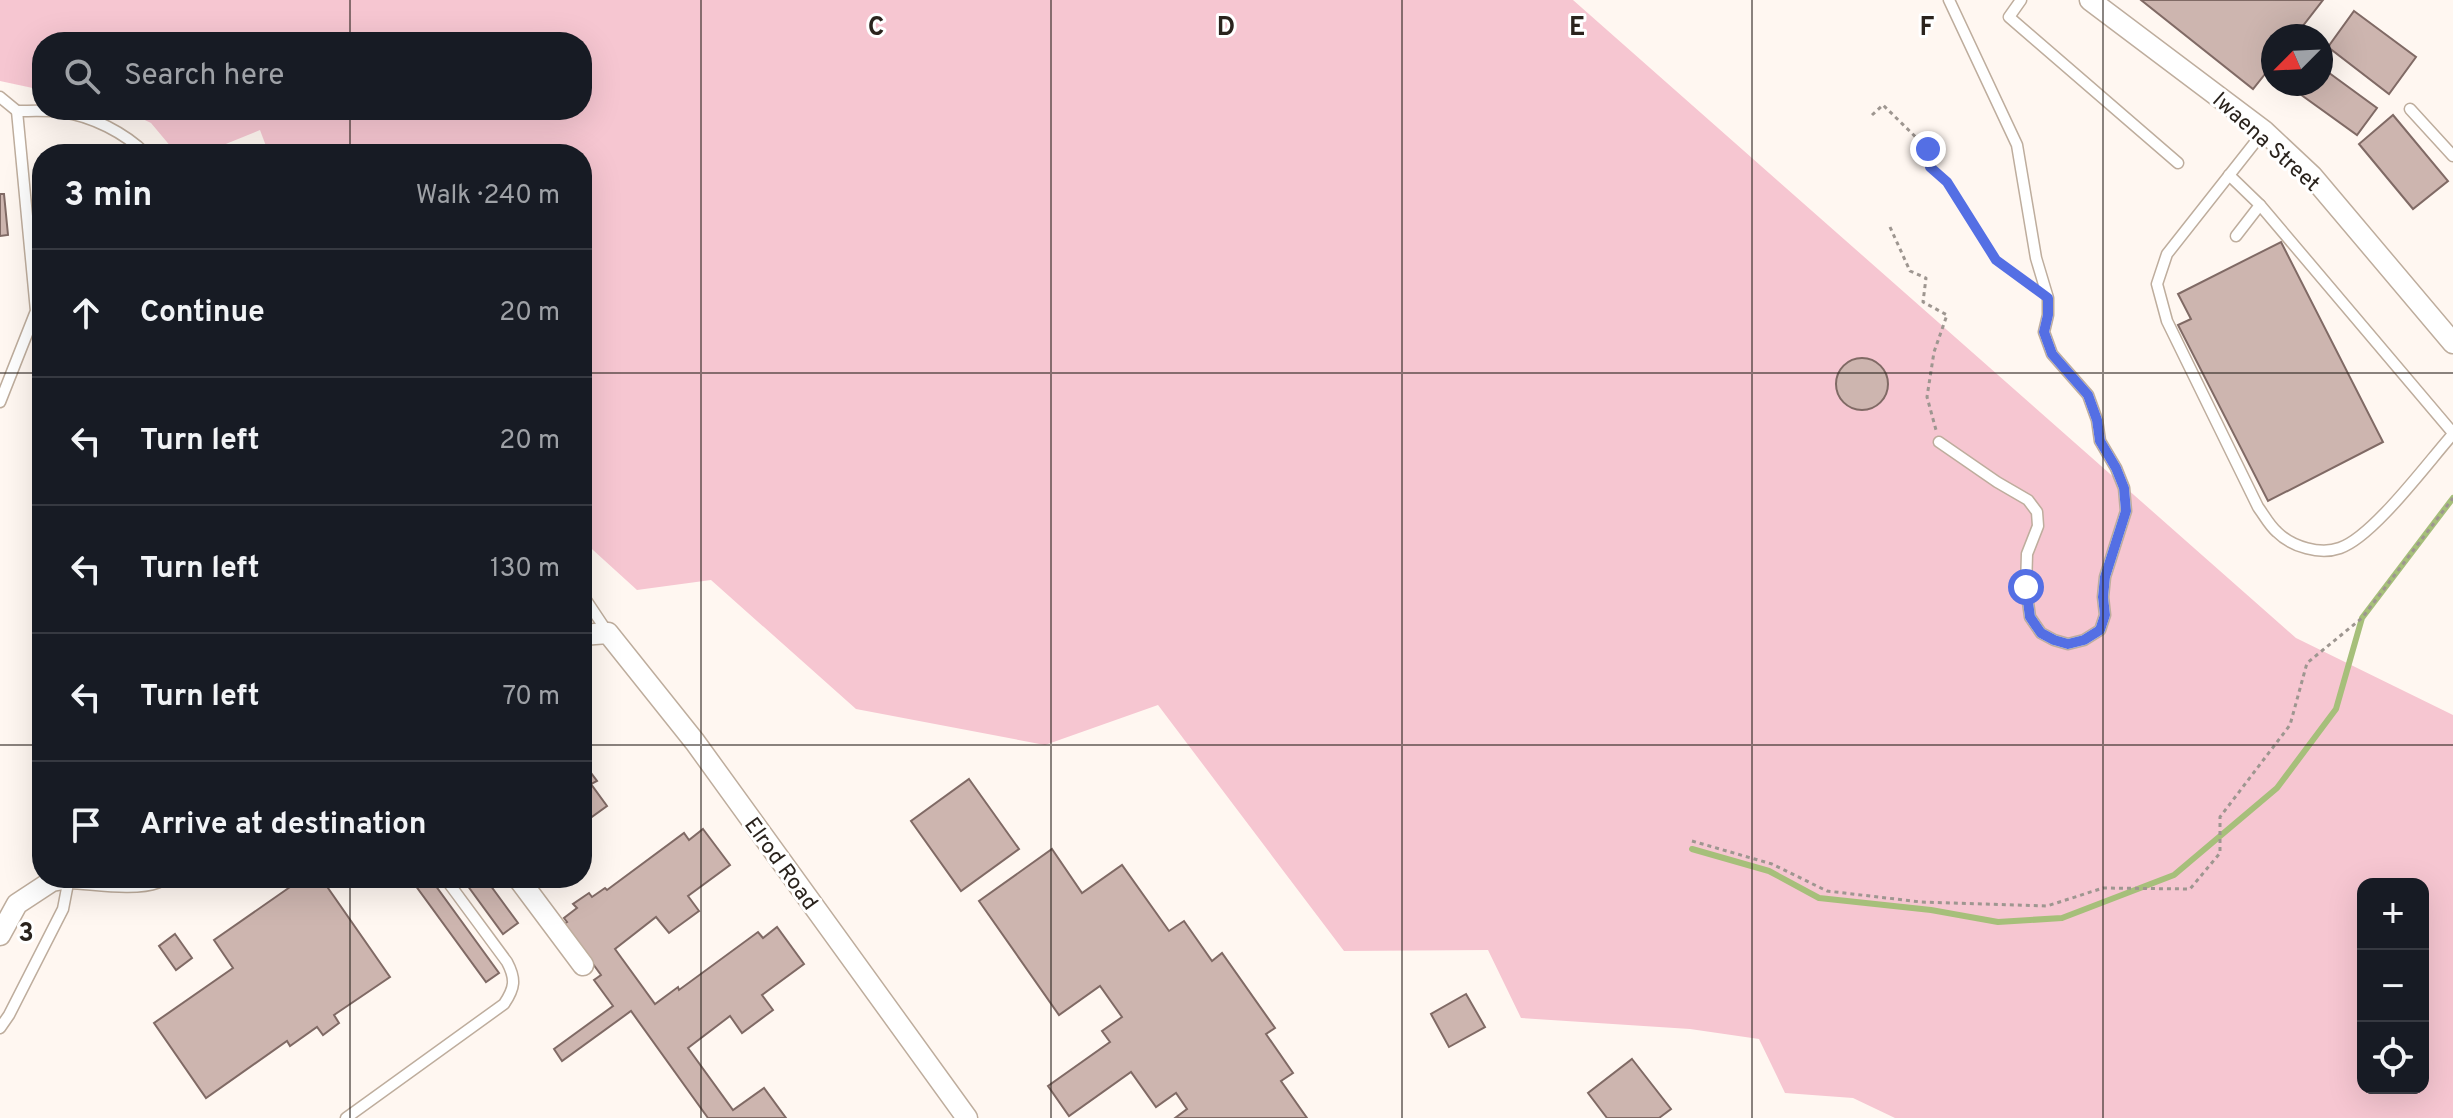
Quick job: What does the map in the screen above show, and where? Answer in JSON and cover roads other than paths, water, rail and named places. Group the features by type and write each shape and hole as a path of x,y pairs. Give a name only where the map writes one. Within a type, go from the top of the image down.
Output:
{"street":[{"name":"Iwaena Street","path":"2090,0 2264,131 2312,176 2453,343"},
{"path":"592,634 608,633"},
{"name":"Elrod Road","path":"608,633 695,742 967,1118"},
{"path":"1,932 17,904 41,888"},
{"path":"525,888 583,965"}],"lane":[{"path":"1939,442 2028,500 2037,512 2038,526 2027,554 2026,587 2030,617 2041,633 2068,644 2084,640 2100,630 2105,615 2105,577 2126,511 2124,488 2100,441 2088,395 2052,354 2044,332 2048,298 2036,258 2017,145 1949,0"},
{"path":"2021,0 2009,17 2178,163"},
{"path":"0,97 17,111 32,111"},
{"path":"2410,109 2453,156"},
{"path":"17,111 32,269"},
{"path":"91,120 136,144"},
{"path":"2229,175 2260,205 2453,433 2368,532 2340,548 2316,551 2295,544 2277,533 2258,507 2167,321 2157,284 2167,254 2229,175 2264,131"},
{"path":"2236,236 2260,205"},
{"path":"0,402 32,321"},
{"path":"592,609 608,633"},
{"path":"0,1028 63,909 68,888"},
{"path":"346,1118 504,1004 512,993 515,977 507,962 452,888"}],"waterway":[{"path":"1692,849 1769,871 1819,898 1931,910 1998,922 2062,918 2174,875 2277,788 2336,709 2362,618 2453,498"}]}
